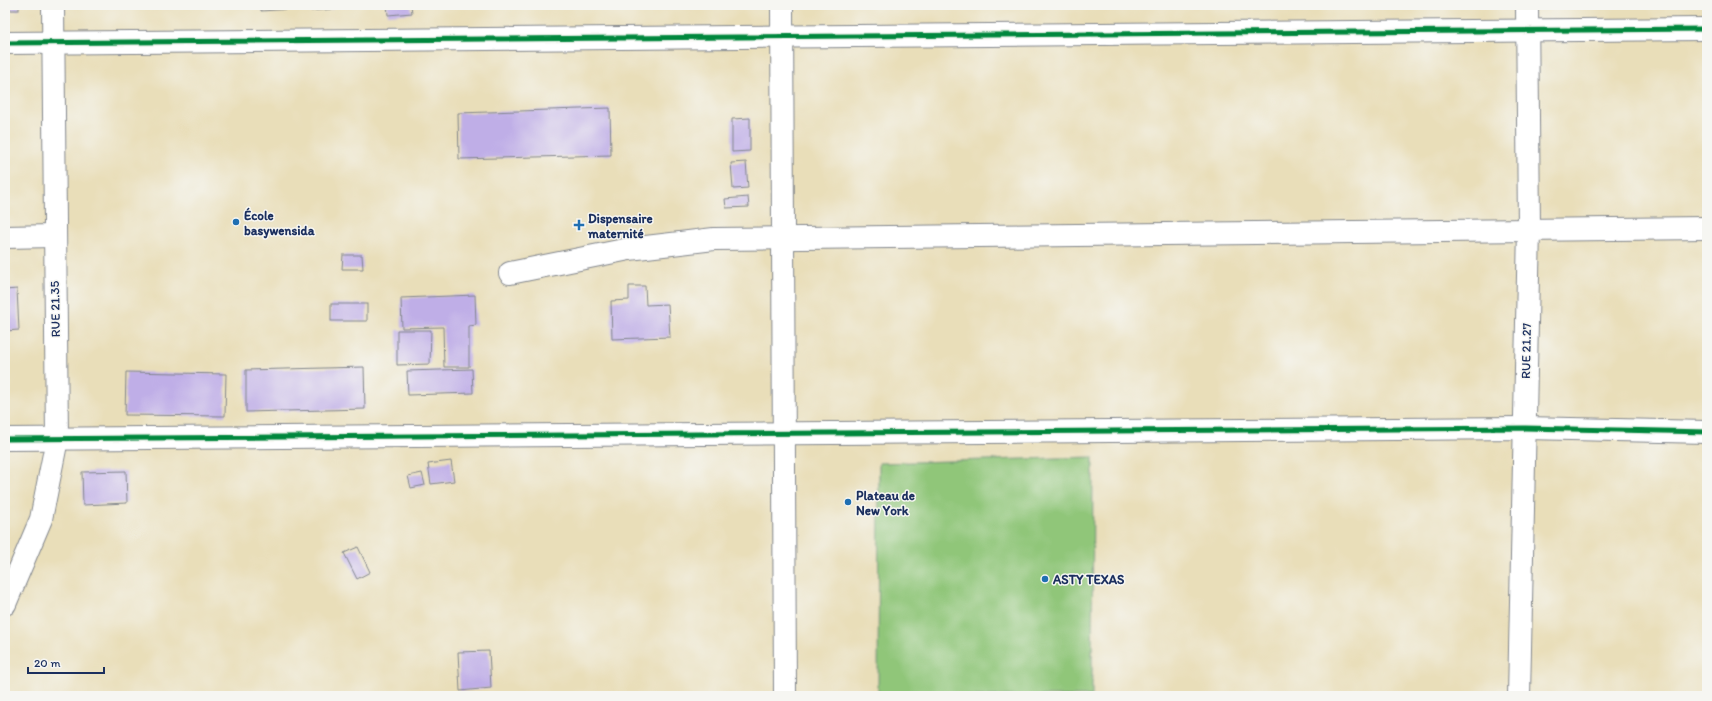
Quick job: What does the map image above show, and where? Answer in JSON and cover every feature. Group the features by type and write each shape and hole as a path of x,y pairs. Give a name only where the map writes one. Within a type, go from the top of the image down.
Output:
{"street":[{"name":"RUE 21.35","path":"5,604 41,518 57,439 53,5"},
{"path":"782,5 785,696"},
{"name":"RUE 21.27","path":"1519,696 1529,230 1527,5"},
{"path":"5,43 1707,29"},
{"path":"510,273 629,249 714,239 1707,228"},
{"path":"5,236 54,236"},
{"path":"5,439 1525,428 1707,432"}],"green space":[{"path":"1093,457 1092,696 878,696 879,463"}],"building":[{"path":"5,5 19,5 19,10 5,10"},
{"path":"261,5 291,5 291,9 261,11"},
{"path":"311,5 334,5 334,9 311,11"},
{"path":"387,5 411,5 412,13 388,15"},
{"path":"610,108 611,155 459,159 458,113"},
{"path":"750,118 750,151 732,152 732,119"},
{"path":"746,162 748,188 733,189 731,163"},
{"path":"748,197 749,207 726,208 725,199"},
{"path":"343,255 362,255 363,269 342,269"},
{"path":"629,286 645,286 646,305 668,304 670,337 612,339 611,301 629,300"},
{"path":"17,289 19,330 5,331 5,290"},
{"path":"475,295 476,325 469,326 469,367 444,367 443,327 402,328 401,298"},
{"path":"331,304 367,304 367,321 331,321"},
{"path":"397,330 431,330 430,364 397,365"},
{"path":"364,367 365,409 246,412 246,370"},
{"path":"472,369 473,393 408,395 407,371"},
{"path":"126,372 226,374 225,416 125,415"},
{"path":"451,461 454,481 431,484 428,464"},
{"path":"126,471 127,503 83,505 82,472"},
{"path":"422,473 425,485 411,488 408,476"},
{"path":"358,547 370,572 357,579 344,553"},
{"path":"489,651 491,688 460,691 458,652"}],"cycle path":[{"path":"5,43 1707,29"},
{"path":"5,439 1525,428 1707,432"}],"place":[{"name":"École basywensida","path":"236,222"},
{"name":"Dispensaire maternité","path":"579,225"},
{"name":"Plateau de New York","path":"848,502"},
{"name":"ASTY TEXAS","path":"1045,579"}]}
